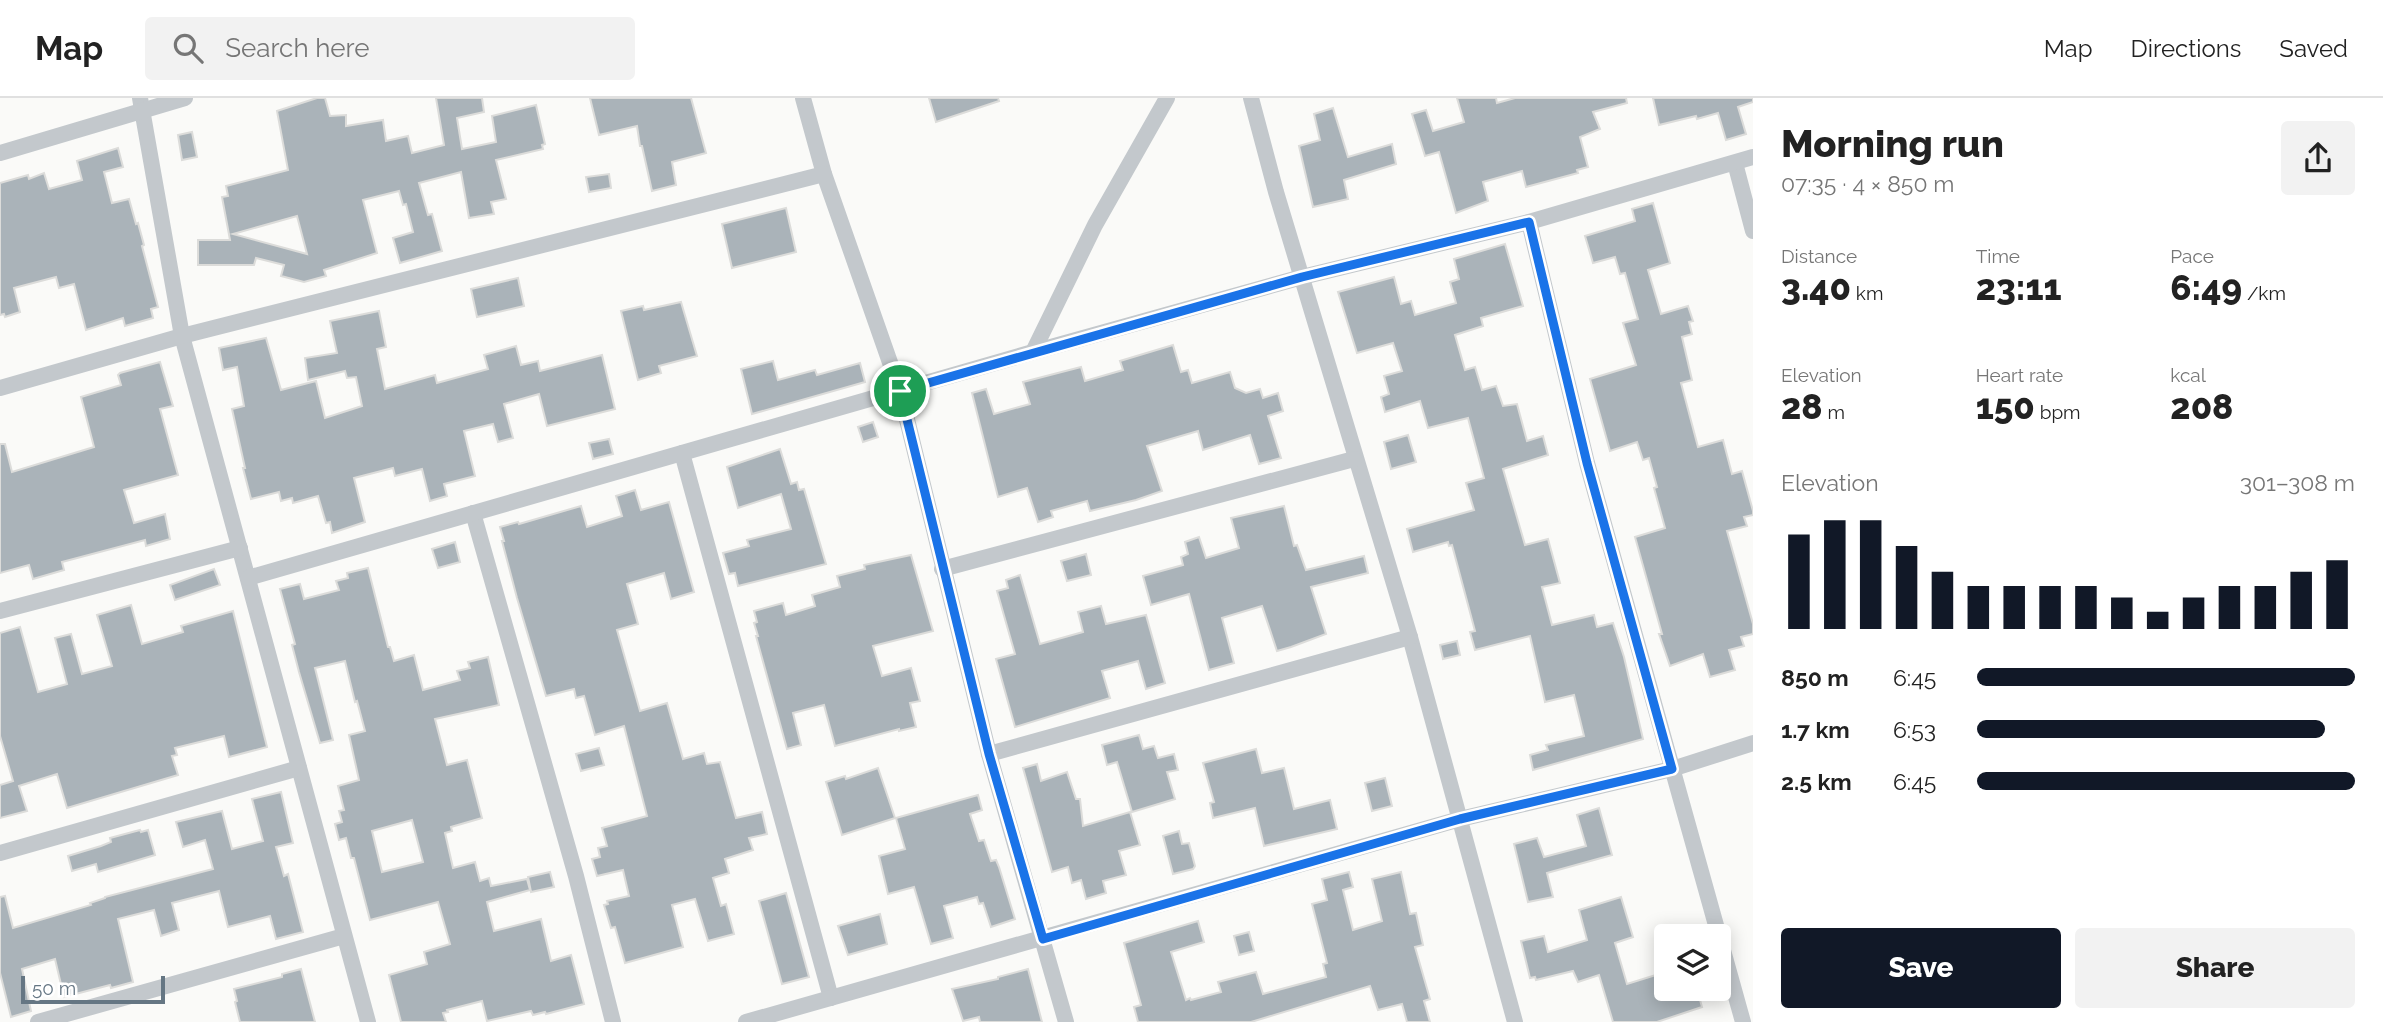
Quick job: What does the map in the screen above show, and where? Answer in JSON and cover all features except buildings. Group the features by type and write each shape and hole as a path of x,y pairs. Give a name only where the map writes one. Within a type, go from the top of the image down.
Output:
{"street":[{"path":"0,153 142,104 185,98"},
{"path":"803,98 824,174 900,391 989,754 1066,1022"},
{"path":"1033,352 1095,225 1167,98"},
{"path":"1251,98 1354,459 1410,637 1515,1022"},
{"path":"142,104 182,336 368,1022"},
{"path":"248,578 1033,352 1302,277 1529,222 1753,157"},
{"path":"1735,163 1753,230"},
{"path":"0,388 182,336 824,174"},
{"path":"1529,222 1587,463 1743,1022"},
{"path":"682,453 831,998"},
{"path":"942,569 1354,459"},
{"path":"473,513 576,876 614,1022"},
{"path":"0,611 240,548"},
{"path":"989,754 1410,637"},
{"path":"746,1022 1460,819 1672,769 1753,743"},
{"path":"0,853 299,768"},
{"path":"38,1022 344,936"}],"route":[{"path":"1529,222 1587,463 1672,769 1460,819 1043,939 989,754 900,391 1302,277 1529,222"}]}
